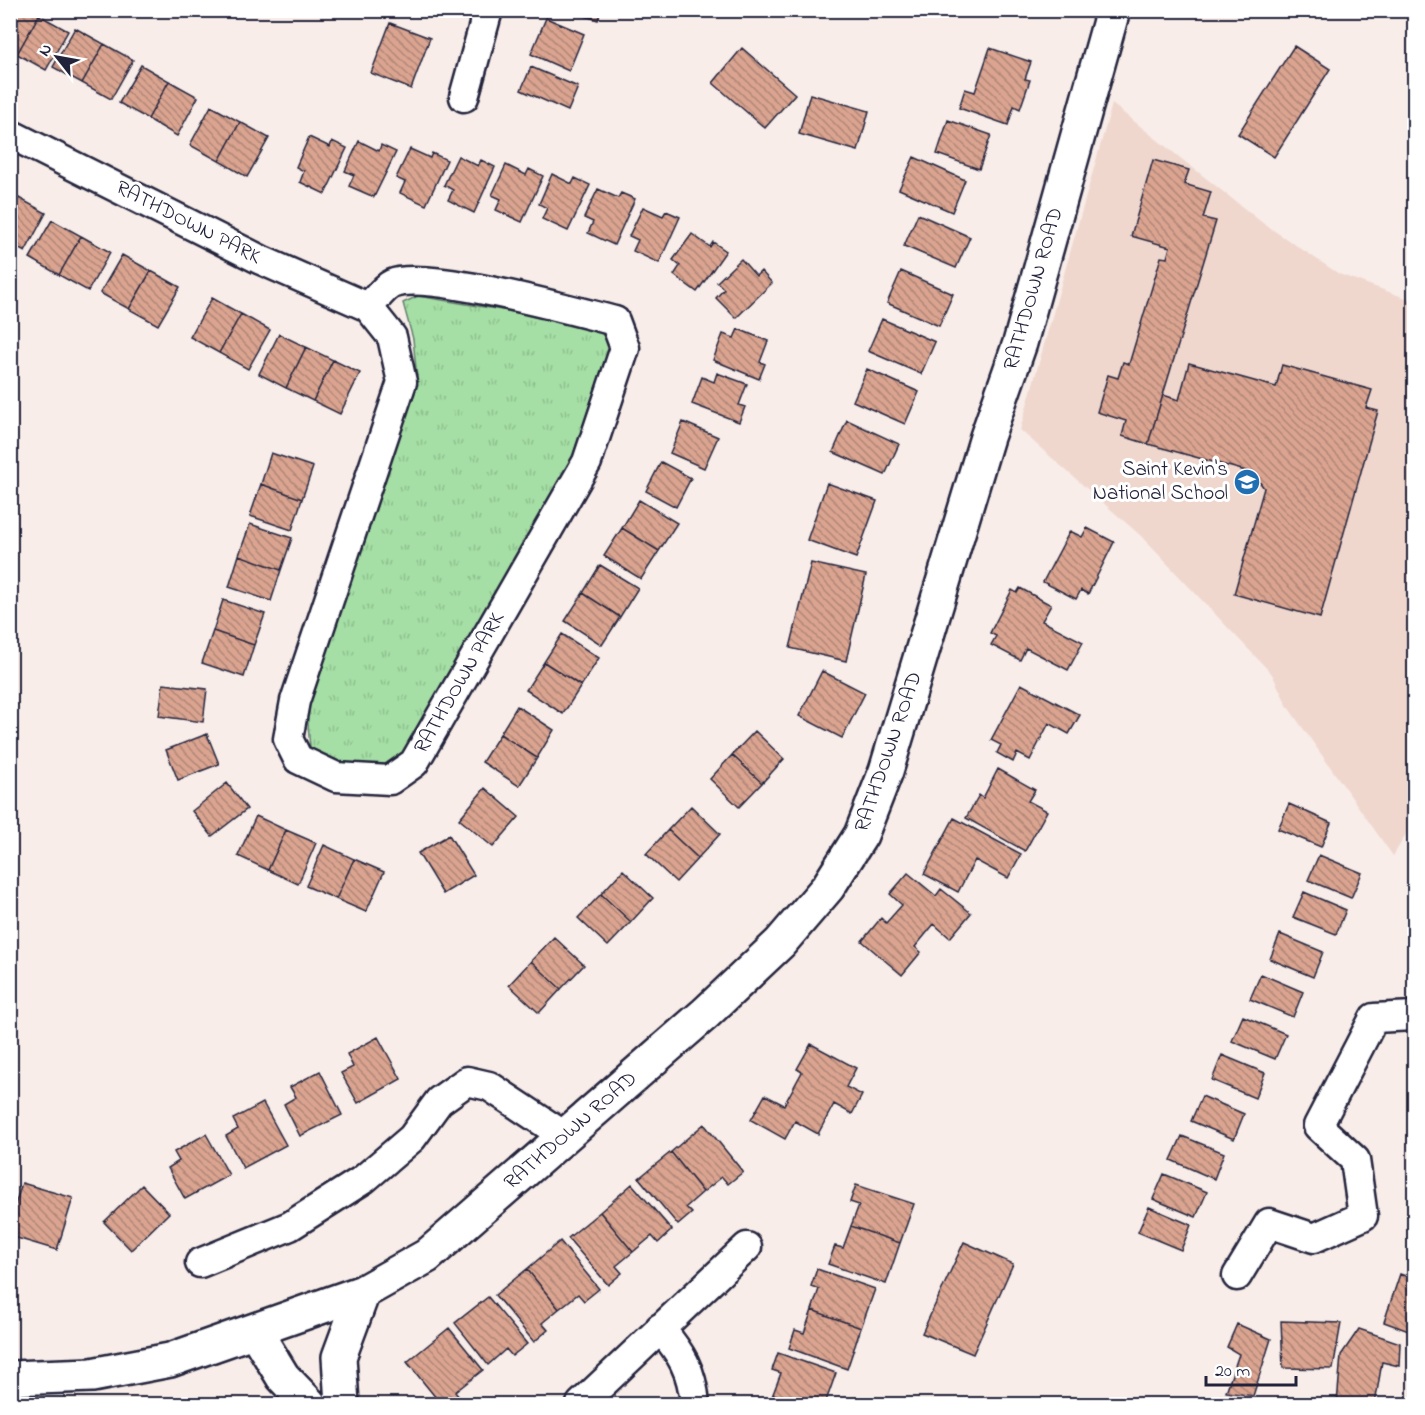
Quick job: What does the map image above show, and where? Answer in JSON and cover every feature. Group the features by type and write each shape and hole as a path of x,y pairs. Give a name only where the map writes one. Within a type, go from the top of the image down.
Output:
{"main road":[{"name":"RATHDOWN ROAD","path":"10,1378 92,1375 170,1360 363,1292 427,1256 566,1137 780,943 828,887 861,834 886,771 987,437 1020,343 1113,10"},
{"path":"342,1404 339,1357 363,1292"},
{"path":"255,1331 283,1377 309,1404"}],"street":[{"path":"464,97 488,10"},
{"name":"RATHDOWN PARK","path":"10,134 261,260 368,307 392,337 402,382 295,701 288,739 298,759 336,777 390,780 414,763 587,462 625,348 615,321 512,295 419,281 391,284 368,307"},
{"path":"1237,1276 1269,1223 1314,1238 1363,1216 1355,1160 1318,1126 1374,1018 1414,1016"},
{"path":"200,1263 290,1226 364,1179 412,1138 440,1101 467,1082 489,1086 566,1137"},
{"path":"581,1404 747,1247"},
{"path":"660,1328 683,1356 694,1389 695,1404"}],"shaded area":[{"name":"Saint Kevin's National School","path":"1112,104 1264,224 1339,274 1414,301 1414,821 1393,856 1288,707 1272,674 1140,535 1020,430"}],"green space":[{"path":"418,296 597,326 610,346 570,464 403,754 376,775 337,768 310,748 307,712 417,378 413,339 403,303"}],"building":[{"path":"10,10 31,10 39,15 17,54 10,50"},
{"path":"565,10 601,10 598,20"},
{"path":"39,15 68,31 46,70 17,54"},
{"path":"546,18 584,34 569,71 531,54"},
{"path":"390,23 430,38 411,89 371,73"},
{"path":"75,28 104,44 82,83 53,67"},
{"path":"104,44 133,60 111,99 82,83"},
{"path":"1294,46 1330,69 1274,157 1238,134"},
{"path":"742,48 795,94 765,128 713,83"},
{"path":"990,48 1031,62 1025,79 1030,80 1020,109 1014,106 1008,125 959,108 965,89 975,92"},
{"path":"141,65 169,81 148,119 119,103"},
{"path":"531,67 578,87 568,111 521,90"},
{"path":"169,81 198,97 177,136 148,119"},
{"path":"810,94 869,111 858,151 799,134"},
{"path":"211,106 240,122 219,161 190,145"},
{"path":"948,120 991,135 979,169 937,154"},
{"path":"240,122 269,138 247,177 219,161"},
{"path":"309,137 330,147 332,141 347,148 325,194 300,182 304,171 296,167"},
{"path":"359,141 379,151 381,145 396,152 374,197 349,186 354,175 345,171"},
{"path":"410,149 430,158 432,153 447,160 426,205 400,193 405,182 396,178"},
{"path":"458,156 478,166 481,160 495,167 474,213 448,200 453,190 444,185"},
{"path":"914,157 965,180 952,212 899,189"},
{"path":"1153,160 1189,170 1184,184 1211,192 1203,218 1216,221 1148,444 1122,436 1126,421 1097,412 1108,375 1118,378 1123,362 1129,364 1161,257 1167,258 1170,247 1131,236"},
{"path":"506,165 526,175 529,169 543,176 522,222 496,210 501,199 492,195"},
{"path":"552,174 572,184 575,178 590,185 568,231 542,219 547,208 539,204"},
{"path":"598,189 618,198 621,193 635,199 614,245 588,233 593,222 584,218"},
{"path":"17,197 46,213 25,252 10,244 10,210"},
{"path":"643,207 663,216 666,211 680,217 659,263 633,251 638,240 629,236"},
{"path":"918,214 970,237 956,268 904,246"},
{"path":"52,220 81,236 59,275 30,258"},
{"path":"692,234 710,247 713,242 726,251 697,292 674,275 680,266 673,260"},
{"path":"81,236 110,252 88,291 59,275"},
{"path":"122,255 151,271 129,309 100,293"},
{"path":"741,259 756,276 761,271 772,283 736,318 716,298 724,289 717,282"},
{"path":"151,271 180,287 158,325 129,309"},
{"path":"901,271 953,294 939,326 887,303"},
{"path":"212,298 241,314 219,353 190,337"},
{"path":"241,314 270,330 248,369 219,353"},
{"path":"882,319 935,342 921,374 868,351"},
{"path":"738,329 768,341 760,362 765,364 759,379 713,360 723,334 734,338"},
{"path":"279,334 306,347 286,388 259,374"},
{"path":"306,347 333,360 313,401 286,388"},
{"path":"333,360 360,373 340,414 313,401"},
{"path":"1189,363 1276,387 1282,365 1372,390 1366,408 1378,411 1320,618 1234,594 1264,488 1253,473 1148,444 1163,395 1179,400"},
{"path":"867,369 919,392 905,424 853,401"},
{"path":"717,373 747,384 739,405 745,407 739,422 692,404 702,377 714,382"},
{"path":"847,420 899,444 885,475 833,452"},
{"path":"683,422 718,437 704,468 670,453"},
{"path":"271,453 313,467 302,499 261,484"},
{"path":"661,462 691,478 676,507 646,491"},
{"path":"827,483 877,501 856,558 807,540"},
{"path":"261,484 302,499 292,530 250,516"},
{"path":"639,500 677,523 659,551 622,528"},
{"path":"250,524 292,538 281,570 239,555"},
{"path":"622,528 659,551 641,579 604,556"},
{"path":"1087,528 1114,542 1088,594 1081,590 1076,599 1043,582 1070,531 1082,537"},
{"path":"239,555 281,570 271,601 229,587"},
{"path":"811,563 866,575 846,661 790,648"},
{"path":"600,565 638,588 620,617 583,593"},
{"path":"1020,588 1051,605 1042,621 1083,642 1068,670 1026,648 1020,660 991,645 996,636 990,633 1012,590 1017,593"},
{"path":"583,593 620,617 602,645 565,621"},
{"path":"223,600 265,614 254,645 213,631"},
{"path":"213,631 254,645 244,677 202,663"},
{"path":"562,634 599,658 581,686 544,662"},
{"path":"544,662 581,686 563,714 526,690"},
{"path":"822,671 865,693 842,738 799,716"},
{"path":"163,684 207,689 203,722 159,716"},
{"path":"1021,684 1080,715 1069,734 1049,723 1030,760 1017,753 1013,762 997,753 1001,745 991,740"},
{"path":"517,706 554,730 537,758 500,734"},
{"path":"755,731 784,759 762,783 732,755"},
{"path":"207,734 219,764 178,780 166,750"},
{"path":"500,734 537,758 519,786 482,762"},
{"path":"732,755 762,783 739,807 710,779"},
{"path":"998,769 1035,790 1028,801 1047,811 1025,851 966,818 979,795 983,798"},
{"path":"227,783 247,809 212,836 192,811"},
{"path":"485,788 519,817 493,847 459,819"},
{"path":"1289,804 1331,823 1321,847 1278,829"},
{"path":"691,806 720,834 698,858 668,830"},
{"path":"256,816 286,830 268,870 238,856"},
{"path":"954,818 1021,854 1008,878 975,860 958,892 924,874"},
{"path":"286,830 316,843 298,884 268,870"},
{"path":"668,830 698,858 676,882 646,854"},
{"path":"449,835 474,875 443,894 418,853"},
{"path":"324,845 354,859 336,899 306,886"},
{"path":"1319,855 1362,873 1351,898 1308,880"},
{"path":"354,859 384,872 366,912 336,899"},
{"path":"623,870 653,898 631,922 601,894"},
{"path":"908,873 936,896 941,889 971,913 950,938 934,924 915,947 921,952 902,975 862,941 881,918 886,923 902,905 890,894"},
{"path":"1304,892 1346,910 1336,934 1293,917"},
{"path":"601,894 631,922 608,946 578,918"},
{"path":"1280,934 1323,952 1313,977 1270,959"},
{"path":"554,937 584,965 561,989 531,961"},
{"path":"531,961 561,989 539,1013 509,985"},
{"path":"1261,974 1303,992 1293,1017 1250,999"},
{"path":"1243,1016 1286,1034 1275,1059 1232,1041"},
{"path":"378,1037 401,1079 358,1103 341,1073 353,1067 347,1054"},
{"path":"811,1044 856,1068 846,1087 862,1095 852,1114 834,1104 818,1134 795,1121 785,1139 751,1120 765,1095 784,1105 802,1072 797,1069"},
{"path":"1222,1055 1265,1073 1255,1098 1212,1080"},
{"path":"320,1071 342,1115 300,1136 284,1104 296,1097 290,1087"},
{"path":"1202,1096 1244,1114 1234,1139 1191,1121"},
{"path":"263,1103 286,1145 243,1168 226,1136 238,1129 233,1119"},
{"path":"704,1124 743,1172 728,1184 722,1177 703,1192 671,1152"},
{"path":"206,1134 229,1175 185,1199 168,1168 179,1161 174,1152"},
{"path":"1182,1136 1224,1153 1214,1179 1171,1160"},
{"path":"671,1152 703,1192 686,1207 692,1213 678,1225 639,1178"},
{"path":"1164,1174 1207,1192 1196,1217 1153,1199"},
{"path":"22,1183 73,1198 57,1250 10,1236 10,1221"},
{"path":"632,1184 672,1230 658,1243 652,1236 633,1252 600,1212"},
{"path":"142,1185 169,1213 131,1250 104,1222"},
{"path":"856,1185 914,1204 900,1243 851,1226 859,1205 850,1202"},
{"path":"1149,1207 1191,1225 1181,1250 1138,1232"},
{"path":"600,1212 633,1252 616,1266 622,1273 608,1285 568,1238"},
{"path":"851,1226 900,1243 886,1284 828,1264 835,1246 843,1248"},
{"path":"560,1241 599,1289 584,1301 578,1294 559,1309 527,1269"},
{"path":"964,1242 1013,1264 973,1354 922,1333"},
{"path":"527,1269 559,1309 542,1323 548,1330 534,1342 495,1295"},
{"path":"817,1269 875,1289 861,1328 812,1310 819,1289 811,1286"},
{"path":"1400,1274 1414,1279 1414,1333 1384,1322"},
{"path":"488,1297 527,1344 512,1356 506,1349 488,1365 455,1323"},
{"path":"812,1310 861,1328 847,1369 789,1348 795,1330 804,1333"},
{"path":"1281,1321 1341,1323 1333,1369 1283,1368"},
{"path":"1237,1324 1271,1339 1253,1396 1226,1392 1239,1354 1227,1347"},
{"path":"449,1328 483,1370 455,1392 460,1398 452,1404 441,1404 407,1362"},
{"path":"1359,1329 1400,1343 1399,1366 1382,1362 1375,1404 1337,1404 1341,1355"},
{"path":"778,1353 836,1373 825,1404 803,1404 773,1394 781,1373 772,1370"},
{"path":"773,1394 803,1404 770,1404"}],"place":[{"name":"Saint Kevin's National School","path":"1247,482"}]}
